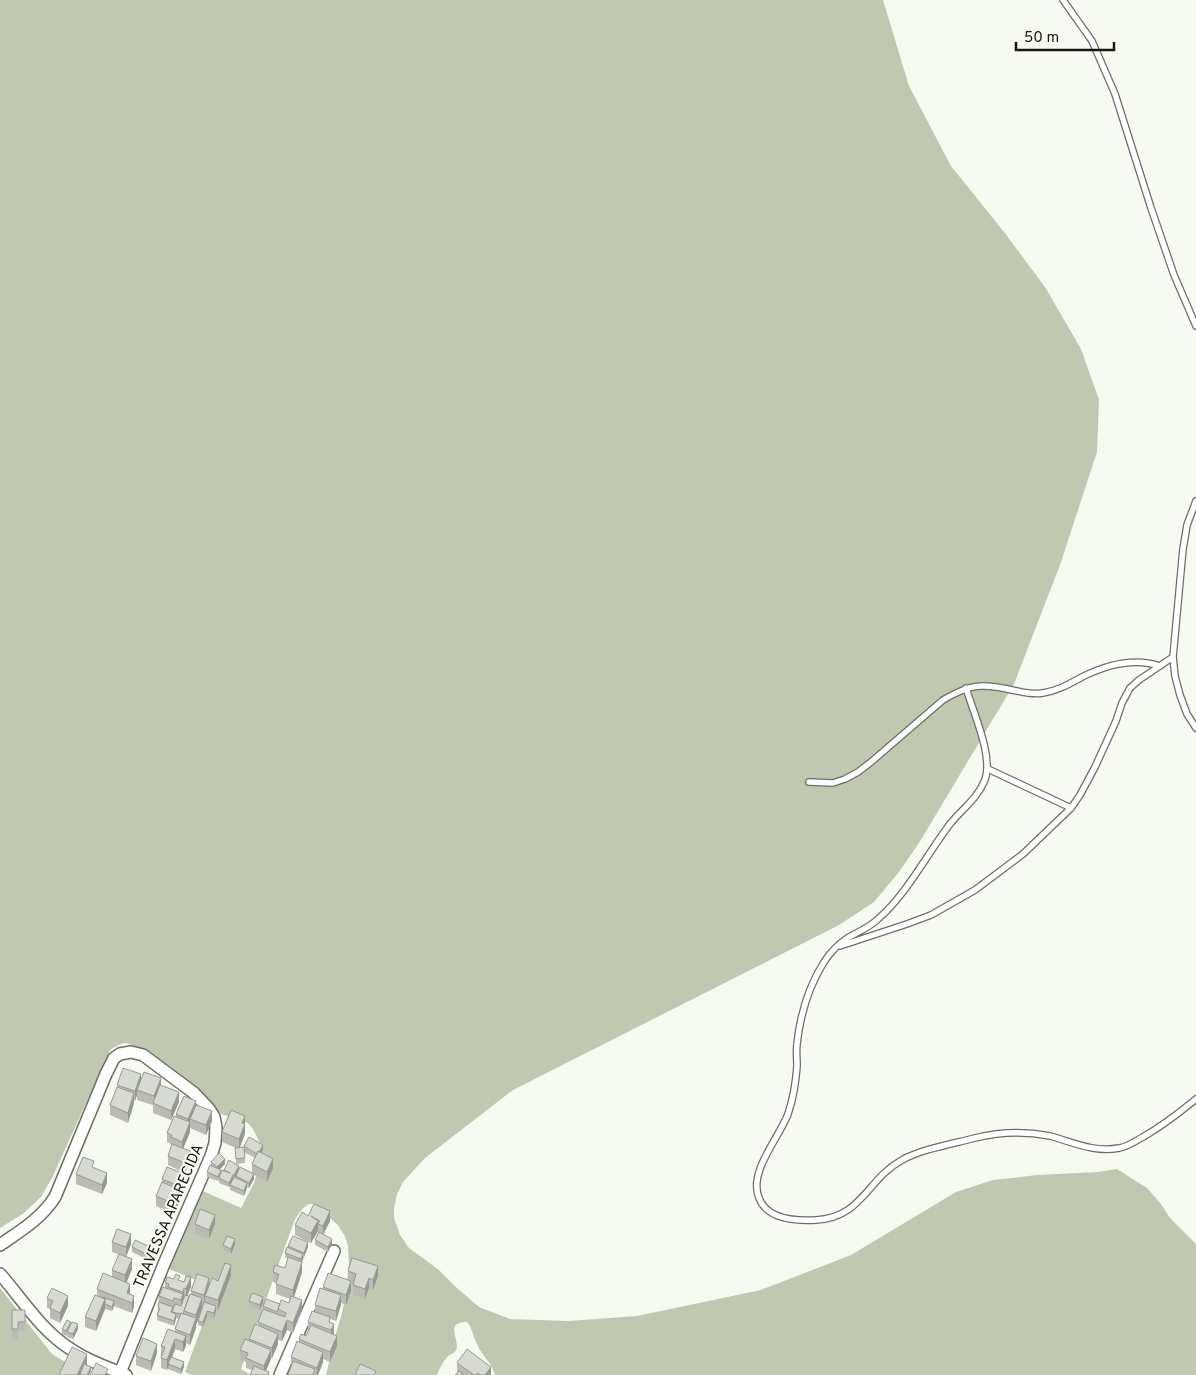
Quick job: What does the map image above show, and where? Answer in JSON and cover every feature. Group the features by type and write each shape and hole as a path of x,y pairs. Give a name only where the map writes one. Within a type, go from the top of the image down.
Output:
{"street":[{"name":"TRAVESSA APARECIDA","path":"0,1245 33,1222 49,1207 59,1189 114,1058 127,1052 135,1052 148,1057 204,1103 216,1122 215,1143 202,1178 164,1264 123,1374"},
{"path":"280,1375 334,1251"},
{"path":"0,1274 30,1312 54,1337 81,1356 123,1374"}],"lane":[{"path":"1063,0 1092,42 1115,94 1174,275 1196,326"},
{"path":"1196,500 1187,526 1182,549 1173,657 1180,695 1187,714 1196,728"},
{"path":"835,947 932,915 991,880 1023,854 1070,808 1080,795 1095,767 1130,688 1173,657"},
{"path":"810,782 833,783 845,780 871,762 937,704 966,688 990,686 1030,694 1043,693 1056,690 1099,669 1116,664 1135,662 1160,666"},
{"path":"966,688 982,737 988,769 986,780 979,793 952,821 906,888 891,906 876,921 835,947 824,961 815,978 803,1013 797,1046 797,1065 787,1115 761,1166 757,1178 756,1186 760,1202 765,1208 781,1217 793,1220 817,1220 837,1216 847,1212 883,1175 902,1160 933,1149 986,1136 1021,1133 1051,1136 1099,1149 1119,1148 1128,1146 1164,1124 1196,1099"},
{"path":"988,769 1070,808"}],"green space":[{"path":"0,0 883,0 909,86 951,166 1045,287 1081,349 1099,400 1097,452 1060,565 1014,684 919,843 899,872 874,902 839,925 513,1090 425,1158 403,1182 397,1194 394,1218 400,1235 409,1248 439,1270 479,1307 510,1319 569,1321 637,1316 761,1290 851,1255 956,1192 993,1180 1117,1169 1147,1188 1170,1218 1196,1244 1196,1375 495,1375 479,1348 471,1327 467,1322 460,1323 454,1328 456,1350 448,1356 437,1375 326,1375 345,1299 349,1264 348,1246 345,1236 337,1224 321,1208 314,1204 309,1204 303,1208 295,1219 241,1369 251,1375 192,1375 185,1372 216,1288 169,1269 203,1191 241,1208 254,1183 263,1157 261,1145 248,1123 221,1114 190,1083 166,1064 140,1048 127,1043 120,1044 110,1050 53,1176 41,1197 24,1213 0,1228"},
{"path":"0,1288 52,1354 87,1375 0,1375"}],"building":[{"path":"123,1068 141,1074 135,1091 117,1085"},
{"path":"144,1072 161,1078 154,1096 137,1090"},
{"path":"160,1085 179,1092 171,1111 153,1103"},
{"path":"117,1087 134,1093 128,1113 110,1105"},
{"path":"184,1096 196,1101 188,1119 176,1114"},
{"path":"196,1105 212,1111 206,1125 190,1119"},
{"path":"231,1110 245,1116 242,1123 245,1124 239,1139 222,1132"},
{"path":"174,1116 190,1122 182,1142 167,1133"},
{"path":"249,1137 263,1145 257,1154 244,1146"},
{"path":"172,1144 190,1151 185,1163 168,1156"},
{"path":"244,1147 245,1158 236,1159 235,1148"},
{"path":"258,1151 273,1159 267,1172 252,1164"},
{"path":"219,1153 225,1159 217,1167 211,1162"},
{"path":"83,1157 94,1161 92,1167 107,1173 102,1185 76,1174"},
{"path":"229,1160 239,1166 229,1183 219,1178 222,1170 230,1173 224,1170"},
{"path":"210,1165 221,1170 218,1177 207,1172"},
{"path":"167,1167 182,1173 177,1185 162,1179"},
{"path":"240,1167 254,1174 249,1183 236,1176"},
{"path":"234,1177 247,1183 244,1191 230,1185"},
{"path":"162,1182 180,1190 174,1204 156,1196"},
{"path":"314,1204 330,1211 323,1226 318,1224 320,1221 311,1216 318,1221 311,1233 295,1225 302,1212 308,1216"},
{"path":"200,1209 215,1215 209,1230 195,1224"},
{"path":"117,1229 131,1234 126,1247 112,1242"},
{"path":"319,1232 332,1239 328,1247 315,1240"},
{"path":"227,1236 235,1239 231,1249 223,1245"},
{"path":"293,1236 308,1242 304,1253 288,1246"},
{"path":"135,1240 150,1247 146,1254 132,1247"},
{"path":"287,1247 303,1254 301,1259 285,1253"},
{"path":"119,1254 132,1259 125,1275 112,1270"},
{"path":"288,1257 302,1262 293,1290 276,1284 279,1274 273,1272 275,1265 285,1268"},
{"path":"352,1258 378,1266 373,1280 369,1278 365,1289 353,1285 356,1274 348,1271"},
{"path":"225,1263 231,1265 218,1300 205,1296 212,1278 218,1281"},
{"path":"103,1273 130,1284 127,1293 134,1296 132,1303 97,1289"},
{"path":"328,1273 351,1281 346,1295 323,1287"},
{"path":"176,1274 180,1276 178,1280 184,1282 186,1276 191,1277 183,1292 168,1287 169,1284 165,1282 167,1277 174,1279"},
{"path":"197,1274 209,1278 204,1295 191,1291"},
{"path":"163,1287 183,1294 181,1300 174,1298 173,1301 159,1296"},
{"path":"52,1288 68,1296 60,1313 50,1308 53,1301 47,1298"},
{"path":"320,1288 341,1295 336,1311 315,1305"},
{"path":"252,1293 263,1297 260,1305 249,1301"},
{"path":"190,1294 202,1298 196,1315 184,1311"},
{"path":"95,1295 105,1299 96,1321 85,1317"},
{"path":"185,1295 189,1296 183,1314 172,1312 175,1304 181,1306"},
{"path":"291,1296 302,1300 293,1323 287,1320 282,1332 258,1322 263,1309 285,1317 286,1313 278,1309 281,1300 289,1303"},
{"path":"102,1297 114,1301 112,1307 105,1304 105,1299"},
{"path":"266,1299 280,1304 277,1312 263,1306"},
{"path":"159,1302 173,1307 171,1312 176,1314 174,1321 157,1315 160,1308 158,1307"},
{"path":"204,1302 216,1306 214,1313 207,1311 203,1322 198,1321"},
{"path":"12,1310 25,1310 25,1322 18,1322 18,1329 12,1329"},
{"path":"312,1311 330,1317 329,1322 334,1324 331,1330 308,1322"},
{"path":"181,1313 196,1318 190,1335 175,1329"},
{"path":"67,1320 71,1322 66,1331 62,1329"},
{"path":"72,1322 78,1324 73,1334 67,1332"},
{"path":"255,1324 278,1334 272,1348 249,1339"},
{"path":"311,1325 337,1336 330,1352 299,1339 301,1334 306,1336"},
{"path":"168,1329 186,1336 183,1342 175,1339 167,1360 161,1358 165,1347 161,1346"},
{"path":"143,1338 157,1344 151,1361 136,1356"},
{"path":"245,1339 271,1350 264,1366 246,1358 248,1353 240,1350"},
{"path":"297,1341 323,1352 317,1368 291,1357"},
{"path":"72,1347 87,1354 77,1375 59,1375"},
{"path":"467,1349 491,1367 485,1375 477,1373 474,1375 457,1363"},
{"path":"171,1357 184,1362 181,1369 168,1364"},
{"path":"293,1361 315,1369 313,1375 288,1375"},
{"path":"96,1363 108,1369 105,1375 90,1375"},
{"path":"84,1364 91,1367 87,1375 80,1375"},
{"path":"360,1364 376,1371 374,1375 355,1375"},
{"path":"254,1366 269,1372 268,1375 250,1375"},
{"path":"459,1371 464,1375 455,1375"}]}
